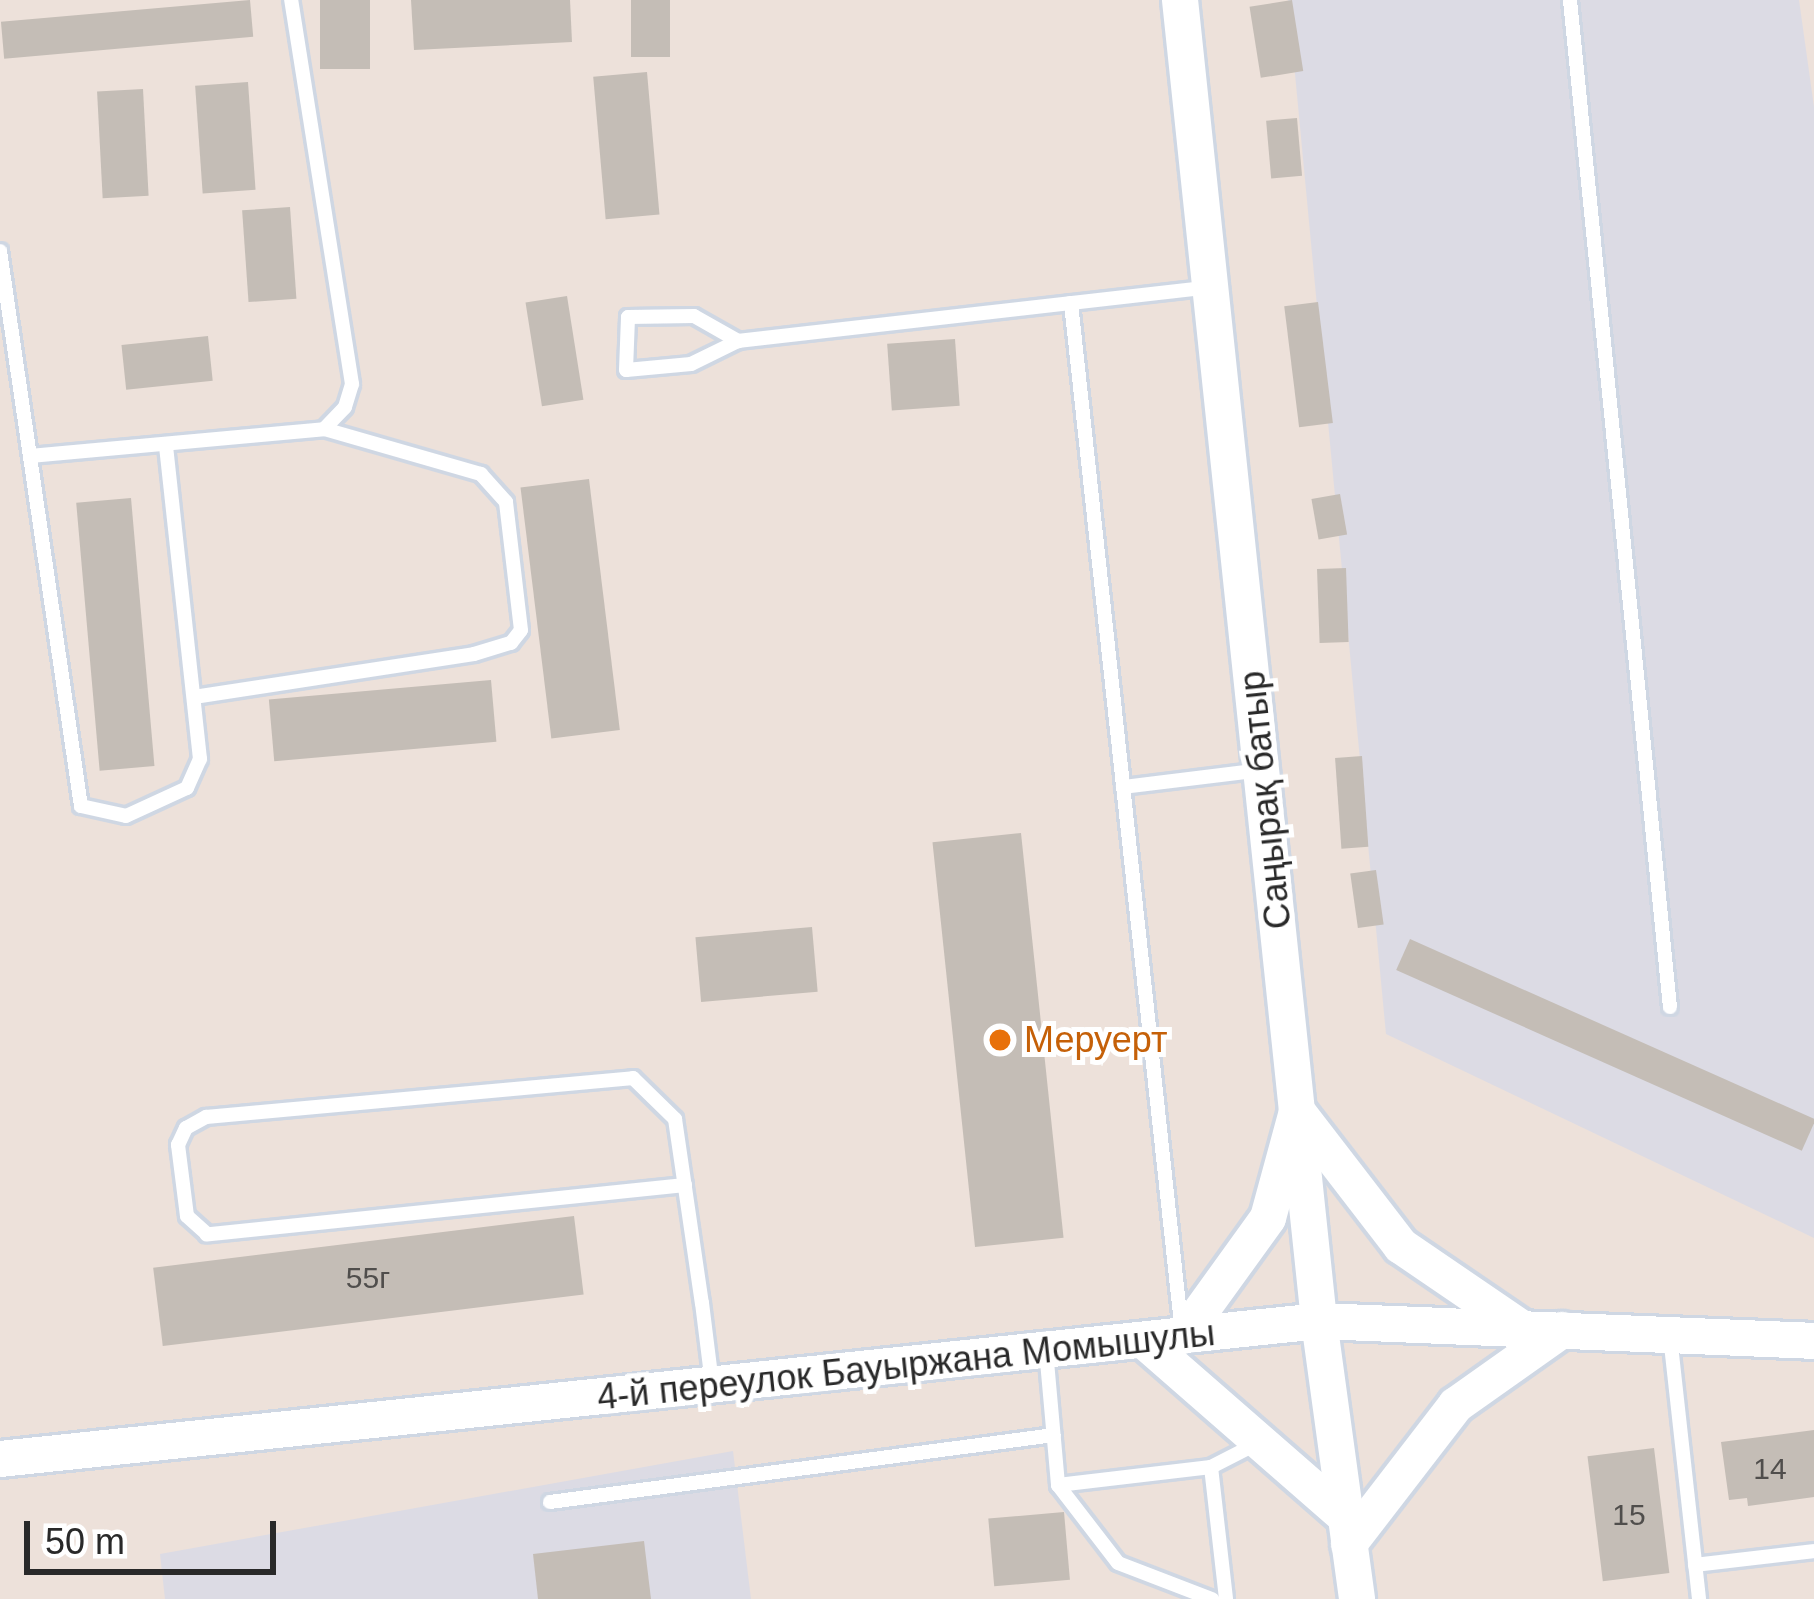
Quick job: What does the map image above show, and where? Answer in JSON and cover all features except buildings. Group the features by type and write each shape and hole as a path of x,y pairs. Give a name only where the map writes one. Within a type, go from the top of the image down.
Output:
{"street":[{"name":"Саңырақ батыр","path":"1180,0 1319,1322 1357,1599"},
{"path":"1297,1112 1401,1246 1522,1328"},
{"path":"1183,1336 1268,1218 1297,1112"},
{"name":"4-й переулок Бауыржана Момышулы","path":"0,1459 1319,1322 1814,1341"},
{"path":"1144,1340 1264,1440 1347,1530 1456,1405 1562,1330"}],"lane":[{"path":"291,0 352,383 345,407 324,429"},
{"path":"1570,0 1670,1007"},
{"path":"0,251 81,806 126,816 187,788 200,759 166,447"},
{"path":"738,341 694,316 628,317 626,370 692,364 738,341 1212,287"},
{"path":"1071,303 1183,1336"},
{"path":"30,457 324,429 481,473 506,502 521,630 511,643 474,654 194,697"},
{"path":"1124,787 1262,770"},
{"path":"685,1185 207,1234 187,1216 178,1145 186,1128 206,1117 633,1078 675,1119 685,1185 712,1385"},
{"path":"1670,1335 1699,1599"},
{"path":"1046,1350 1058,1485 1118,1563 1212,1599"},
{"path":"550,1502 1054,1435"},
{"path":"1058,1485 1211,1467 1264,1440"},
{"path":"1211,1467 1226,1599"},
{"path":"1695,1565 1814,1551"}],"shaded area":[{"path":"1288,0 1799,0 1814,107 1814,1238 1386,1034"},
{"path":"733,1451 751,1599 165,1599 160,1554"}],"place":[{"name":"Меруерт","path":"1000,1040"}]}
